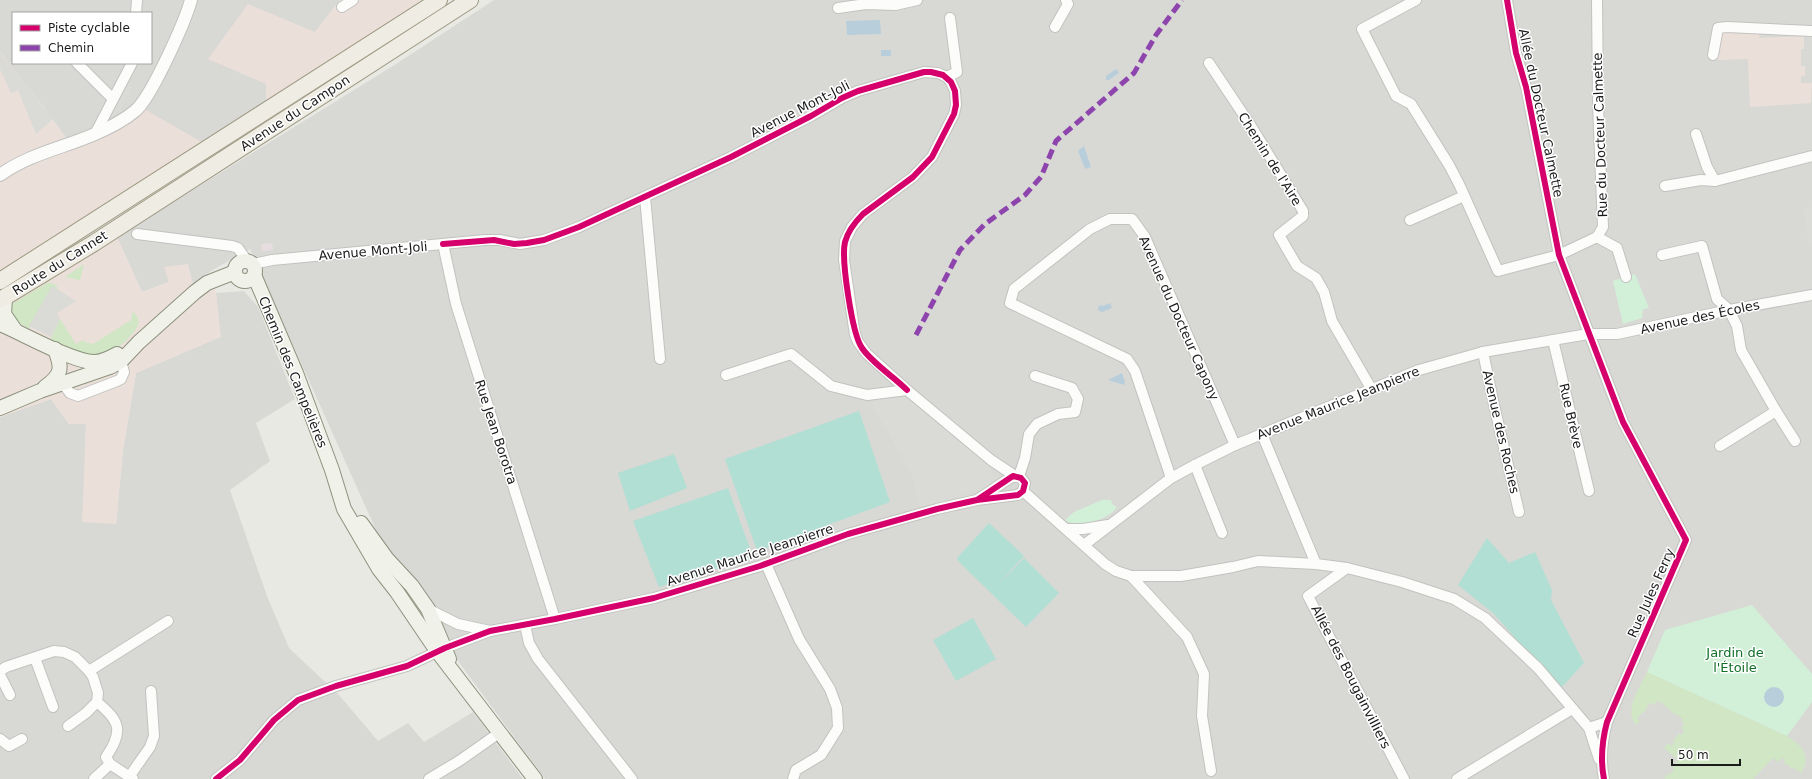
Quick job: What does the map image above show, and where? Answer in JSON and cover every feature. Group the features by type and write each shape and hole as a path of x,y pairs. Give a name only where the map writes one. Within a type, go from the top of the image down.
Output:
{"main road":[{"name":"Avenue du Campon","path":"88,225 439,0"},
{"name":"Avenue du Campon","path":"120,226 470,0"},
{"name":"Route du Cannet","path":"0,281 88,225"},
{"name":"Route du Cannet","path":"2,299 42,276 120,226"},
{"path":"0,408 40,391 100,372 122,361 139,342 207,283 235,272 238,264 251,267"},
{"name":"Chemin des Campelières","path":"251,267 296,373 332,470 344,509 379,569 441,649 454,673 535,779"},
{"path":"2,299 4,314 15,330"},
{"path":"0,324 55,349 94,362 109,358 139,342"},
{"path":"40,391 58,377 60,365 55,349"},
{"name":"Chemin des Campelières","path":"332,470 370,537 387,559 412,586 428,609 441,649"}],"street":[{"path":"136,12 137,0"},
{"path":"0,175 24,160 95,134 127,116 143,103 159,73 191,0"},
{"path":"342,7 353,0"},
{"path":"838,8 866,4 895,5 917,0"},
{"path":"1055,27 1068,4 1066,0"},
{"path":"1410,220 1464,196 1449,165 1411,104 1396,96 1362,29 1416,0"},
{"name":"Allée du Docteur Calmette","path":"1506,0 1516,53 1526,87 1559,255"},
{"name":"Rue du Docteur Calmette","path":"1464,196 1498,271 1559,255 1597,237 1603,227 1598,104 1597,0"},
{"path":"950,18 957,72 947,77 955,90 956,105 954,114 932,157 913,177 863,214 852,227 845,241 844,249 847,281 858,342 867,354 907,390 1013,478 1025,483 1023,491 1018,495 1012,495 1005,488 1013,478 1025,458 1029,434 1036,424 1058,414 1075,412 1078,399 1072,388 1035,376"},
{"path":"1713,55 1718,28 1727,27 1812,31"},
{"name":"Chemin de l'Aire","path":"1209,63 1303,210 1303,216 1279,235 1297,266 1316,278 1324,292 1332,321 1372,390"},
{"path":"78,64 114,99"},
{"path":"95,134 132,64"},
{"name":"Avenue Mont-Joli","path":"251,267 272,260 443,244 494,240 514,244 534,242 579,227 736,155 842,98 858,91 924,72 938,73 947,77"},
{"path":"1696,134 1708,167 1715,181"},
{"path":"1665,186 1701,180 1715,181 1812,156"},
{"path":"645,197 660,359"},
{"name":"Avenue du Docteur Capony","path":"1171,478 1135,371 1127,359 1010,303 1014,289 1090,228 1110,219 1132,219 1146,237 1235,445"},
{"path":"137,234 232,246 238,248 251,267"},
{"path":"1597,237 1617,248 1626,277"},
{"name":"Rue Jean Borotra","path":"443,244 456,304 555,619"},
{"path":"1662,255 1702,246 1718,299 1729,310 1737,326 1741,350 1795,441"},
{"path":"1559,255 1588,334"},
{"name":"Avenue des Écoles","path":"1588,334 1617,334 1729,310 1812,295"},
{"name":"Avenue Maurice Jeanpierre","path":"1084,546 1171,478 1235,445 1419,370 1483,352 1588,334"},
{"name":"Rue Jules Ferry","path":"1588,334 1623,422 1686,540 1607,722 1602,738 1602,765 1604,779"},
{"name":"Rue Brève","path":"1553,340 1589,491"},
{"name":"Avenue des Roches","path":"1483,352 1519,512"},
{"path":"726,375 791,354 831,386 867,395 907,390"},
{"path":"1720,446 1776,411"},
{"path":"1262,434 1316,564"},
{"path":"1195,465 1222,533"},
{"name":"Avenue Maurice Jeanpierre","path":"977,500 1013,478"},
{"path":"1023,491 1067,529 1084,546 1116,571 1131,576 1181,576 1233,568 1258,561 1316,564 1347,568 1402,582 1454,599 1485,618 1538,668 1589,728 1602,765"},
{"name":"Avenue Maurice Jeanpierre","path":"216,779 240,760 274,720 298,700 372,675 407,666 441,649 490,631 654,598 699,586 766,564 827,540 937,509 977,500 1012,495"},
{"name":"Avenue Maurice Jeanpierre","path":"1067,529 1083,529 1110,525"},
{"path":"766,564 798,639 830,689 838,708 838,728 821,755 796,770 793,779"},
{"name":"Allée des Bougainvilliers","path":"1347,568 1308,596 1404,779"},
{"path":"1131,576 1187,637 1204,674 1202,716 1212,771"},
{"path":"428,609 458,624 490,631"},
{"path":"89,671 168,620"},
{"path":"525,625 529,643 538,659 632,779"},
{"path":"0,671 54,651 64,652 75,657 93,677 98,693 97,702 86,713 68,726"},
{"path":"35,658 53,707"},
{"path":"0,675 10,695"},
{"path":"97,702 110,712 116,720 117,731 114,745 106,757 110,764 131,778 150,747 154,736 151,691"},
{"path":"1457,779 1572,708"},
{"path":"1589,728 1607,722"},
{"path":"429,779 459,761 499,733"},
{"path":"0,739 9,746 22,739"},
{"path":"94,779 110,764"}],"shaded area":[{"path":"0,0 340,0 315,32 266,84 266,102 205,144 114,123 66,138 43,106 0,51"},
{"path":"340,0 427,0 266,102 266,84 208,59 248,4 315,32"},
{"path":"494,0 1812,0 1812,779 545,779 455,657 380,539 250,249 211,271 193,285 165,267 169,282 142,292 117,237 396,64"},
{"path":"880,20 881,34 847,35 846,21"},
{"path":"1760,31 1759,38 1804,36 1804,49 1801,49 1801,66 1805,66 1805,76 1801,76 1801,83 1812,83 1811,103 1750,107 1748,59 1718,60 1717,39 1720,34 1725,32"},
{"path":"881,50 891,50 891,56 881,56"},
{"path":"0,51 66,138 114,123 146,110 205,144 42,243 28,258 0,275"},
{"path":"0,51 53,119 36,134 18,90 11,93 0,69"},
{"path":"1116,69 1119,73 1109,80 1106,80 1106,76"},
{"path":"126,84 132,87 120,110 108,118"},
{"path":"1084,146 1091,167 1085,169 1078,151"},
{"path":"1812,207 1812,244 1809,244 1803,208"},
{"path":"117,237 142,292 169,282 164,267 188,264 193,284 211,272 216,293 221,337 136,373 123,450 116,524 82,522 86,424 69,424 51,399 0,417 0,306"},
{"path":"272,243 273,250 262,251 261,244"},
{"path":"52,286 76,301 57,313 60,319 51,337 29,326"},
{"path":"244,291 258,307 295,399 256,423 270,461 230,490 267,596 289,648 339,695 378,741 408,723 424,742 473,712 523,779 0,779 0,417 51,399 69,424 86,424 85,444 116,524 123,450 136,373 220,337 216,293"},
{"path":"1110,303 1112,308 1102,312 1098,310 1099,305 1103,306"},
{"path":"1122,373 1125,382 1124,385 1108,380"},
{"path":"904,396 979,456 990,467 993,480 988,487 920,507 913,477 870,401"},
{"path":"859,411 890,502 757,551 725,459"},
{"path":"674,454 687,488 630,511 618,473"},
{"path":"728,488 753,557 659,587 633,521"},
{"path":"989,523 1024,556 993,590 1024,558 1059,593 1026,627 959,562 957,558"},
{"path":"1487,538 1509,563 1535,552 1552,590 1551,600 1584,663 1560,689 1494,614 1458,585"},
{"path":"973,618 996,659 956,681 933,640"},
{"path":"1770,687 1778,687 1784,693 1784,701 1778,707 1770,707 1764,701 1764,693"}],"green space":[{"path":"84,264 80,280 65,277"},
{"path":"1635,274 1649,308 1643,309 1642,318 1623,324 1613,281"},
{"path":"49,282 56,285 58,290 52,287 29,329 14,319 9,307"},
{"path":"133,311 138,321 138,325 135,330 131,336 119,346 106,354 100,356 89,356 50,340 60,319 76,344 83,340 93,344 131,320"},
{"path":"1102,500 1111,500 1112,504 1117,507 1107,516 1092,522 1077,524 1070,523 1065,520 1074,512"},
{"name":"Jardin de l'Étoile","path":"1752,605 1812,674 1812,702 1787,736 1647,672 1665,630"},
{"path":"1647,672 1792,739 1804,752 1806,761 1801,773 1783,762 1785,761 1782,758 1778,762 1773,758 1753,779 1664,778 1674,769 1673,767 1678,760 1664,748 1668,743 1672,746 1674,743 1673,741 1679,733 1681,735 1684,731 1681,728 1684,724 1682,721 1683,719 1676,714 1675,715 1661,702 1660,703 1657,701 1653,705 1650,703 1646,707 1648,708 1637,718 1640,721 1636,725 1632,719 1632,706"}],"marked path":[{"path":"916,335 960,250 985,224 1025,195 1041,177 1056,141 1134,73 1156,35 1182,0"}],"cycle path":[{"path":"1507,0 1516,53 1526,87 1559,255 1623,422 1686,540 1607,722 1602,750 1604,779"},
{"path":"443,244 494,240 514,244 544,240 579,227 731,157 858,91 924,72 943,75 951,82 955,91 956,105 954,114 932,157 913,177 863,214 852,227 845,242 844,251 848,296 858,340 866,354 907,390"},
{"path":"216,779 240,760 274,720 298,700 336,686 407,666 445,648 490,631 654,598 760,566 848,534 937,509 977,500 1018,495 1023,491 1025,483 1021,478 1013,476 977,500"}]}
